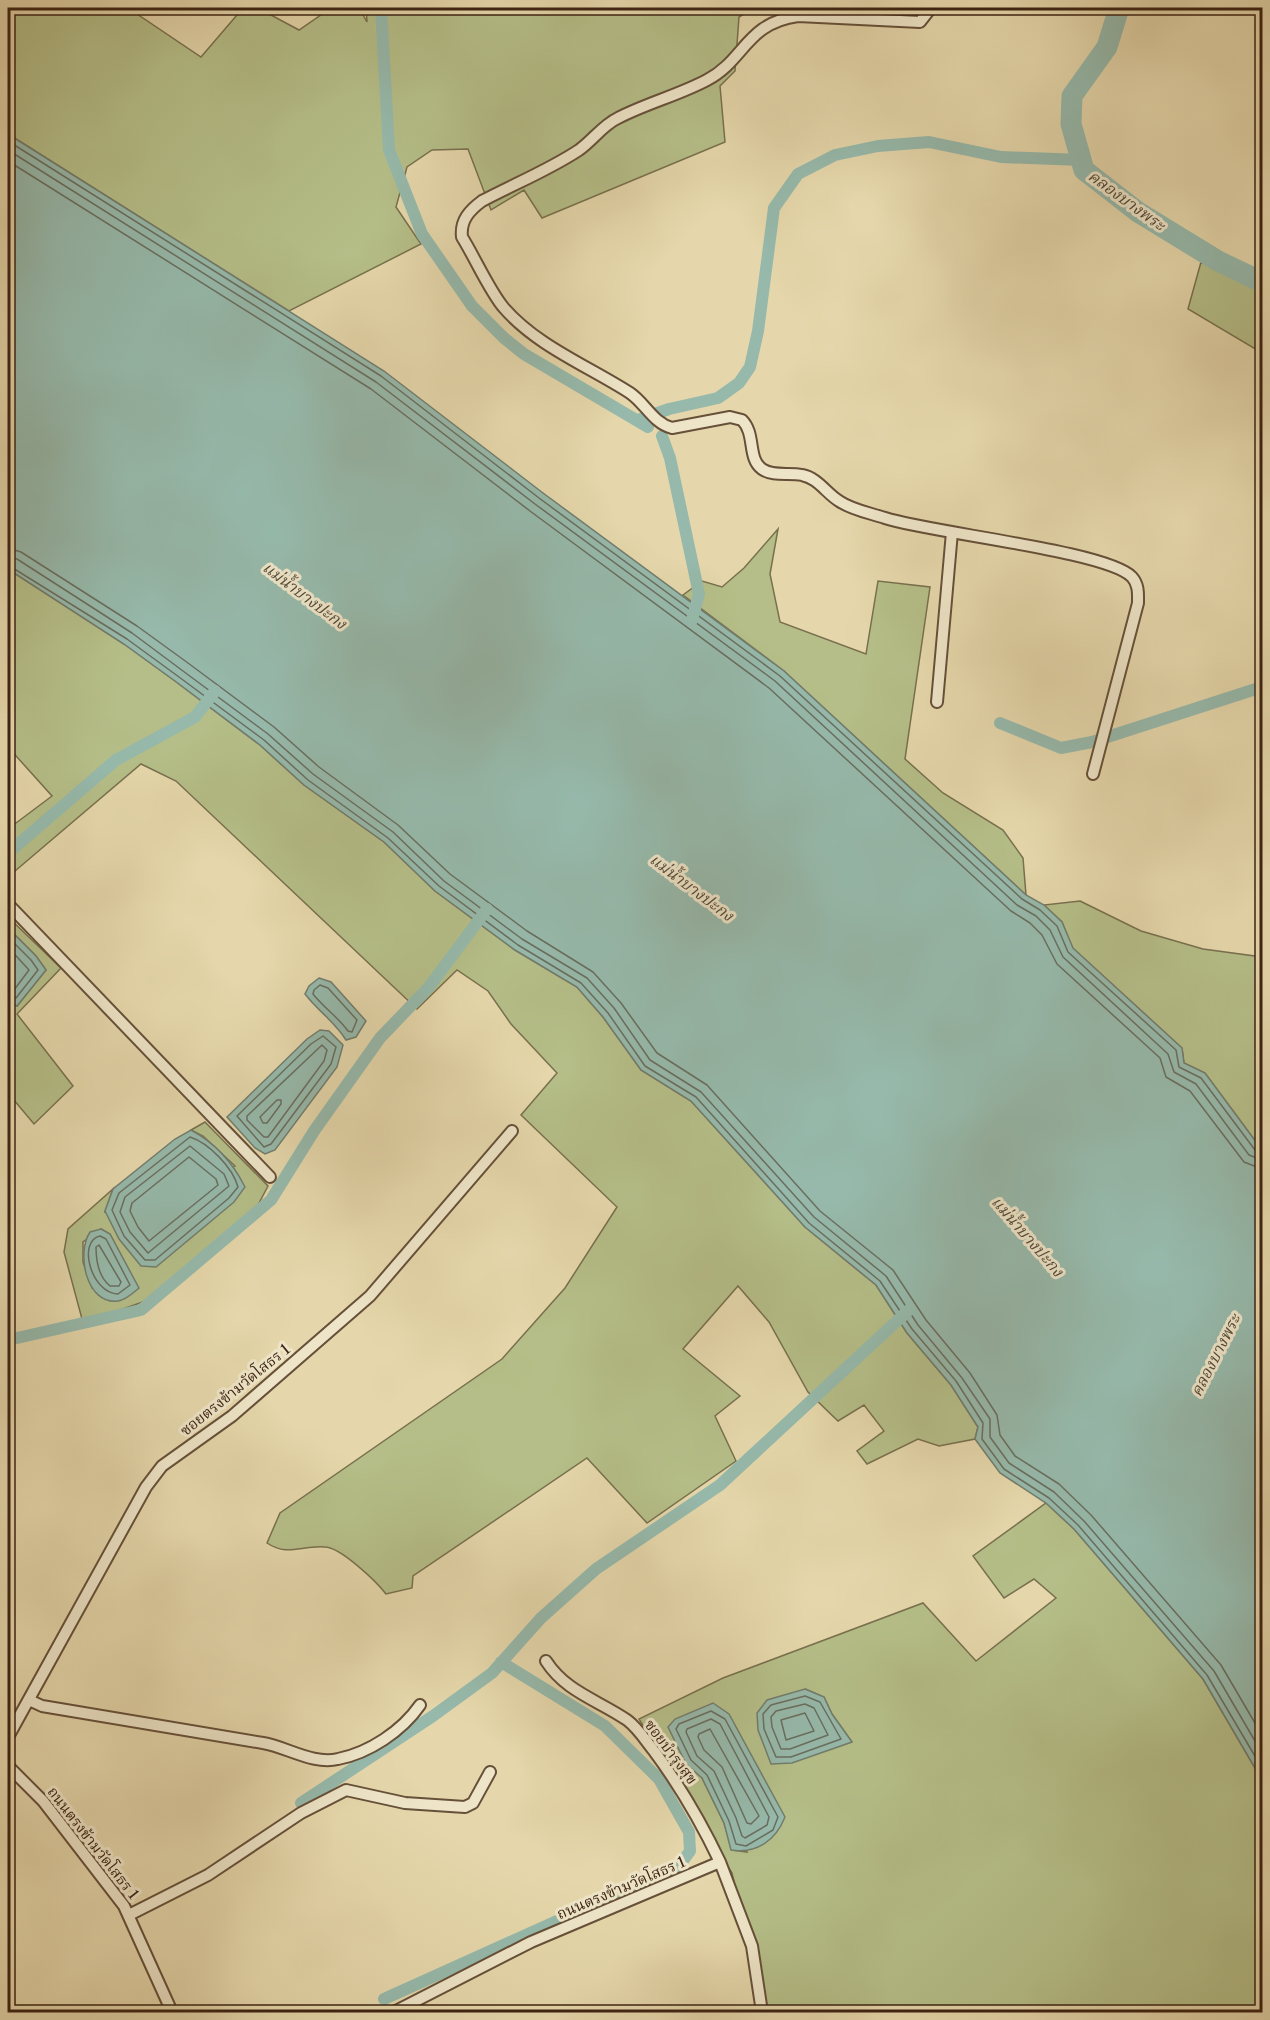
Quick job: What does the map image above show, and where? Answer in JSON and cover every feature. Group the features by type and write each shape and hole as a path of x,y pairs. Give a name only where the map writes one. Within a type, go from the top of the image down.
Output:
{"street":[{"path":"931,8 920,22 798,16 783,18 765,25 744,44 724,68 707,80 617,118 579,150 482,201 468,212 461,230 462,237 502,306 529,331 632,395 656,420 672,428 730,417 742,420 751,434 755,462 763,470 803,475 814,480 838,501 852,508 896,522 1095,561 1131,576 1136,583 1138,603 1093,774"},
{"path":"936,702 951,532"},
{"path":"8,904 270,1177"},
{"name":"ซอยตรงข้ามวัดโสธร 1","path":"8,1737 146,1487 162,1466 232,1416 370,1296 512,1131"},
{"name":"ซอยบำรุงสุข","path":"546,1661 555,1676 590,1701 628,1721 646,1740 679,1784 720,1862"},
{"path":"29,1700 42,1706 266,1744 322,1761 337,1760 372,1748 413,1716 420,1705"},
{"name":"ถนนตรงข้ามวัดโสธร 1","path":"8,1767 43,1801 116,1894 129,1915 172,2013"},
{"path":"129,1915 208,1875 301,1813 346,1790 405,1803 465,1807 473,1803 490,1772"},
{"path":"720,1862 752,1946 762,2013"},
{"name":"ถนนตรงข้ามวัดโสธร 1","path":"394,2013 531,1942 720,1862"}],"green space":[{"path":"8,8 128,8 201,57 243,8 258,8 299,30 331,8 359,8 367,22 366,8 754,8 739,17 735,71 720,86 725,142 542,218 524,190 491,210 468,149 432,150 407,167 396,207 421,244 289,311 8,134"},
{"path":"1201,262 1262,289 1262,353 1188,309"},
{"path":"778,529 770,574 780,622 866,654 878,581 930,587 905,759 943,793 1003,830 1023,858 1026,895 784,671 683,595 702,581 722,587 744,568"},
{"path":"8,569 124,644 175,681 260,745 304,785 384,842 435,891 515,950 577,987 603,1017 641,1070 691,1101 805,1227 876,1285 907,1333 951,1385 978,1427 975,1439 939,1446 918,1439 867,1464 857,1451 884,1431 864,1405 838,1421 808,1392 769,1322 738,1286 683,1349 740,1396 715,1416 736,1461 647,1523 587,1458 413,1576 412,1588 386,1594 357,1566 332,1548 288,1550 267,1543 280,1513 502,1359 565,1288 617,1207 521,1115 557,1073 511,1024 488,991 457,970 417,1009 176,781 141,764 8,877 8,829 52,796 8,747"},
{"path":"1080,901 1141,931 1203,949 1262,957 1262,1150 1205,1073 1184,1063 1182,1048 1072,948 1062,922 1044,905"},
{"path":"8,917 61,968 17,1014 73,1086 34,1124 8,1093 8,1002 17,1006 46,970 36,956 8,928"},
{"path":"205,1122 268,1186 258,1205 151,1299 112,1313 82,1319 64,1252 68,1229 113,1189 105,1212 235,1166 203,1136 191,1130","holes":["101,1229 110,1234 138,1288 92,1288 83,1262 83,1242"]},
{"path":"1046,1503 1074,1529 1203,1679 1262,1780 1262,2012 765,2012 732,1873 639,1719 723,1678 923,1603 976,1661 1056,1598 1034,1579 1004,1598 973,1556","holes":["805,1689 824,1697 832,1714 852,1742","702,1778 747,1852 732,1850 724,1823"]}],"water":[{"name":"แม่น้ำบางปะกง","path":"8,134 384,371 543,493 784,671 1026,895 1044,905 1062,922 1073,948 1182,1048 1184,1063 1205,1073 1262,1150 1262,1780 1203,1679 1074,1529 1046,1503 1000,1473 975,1439 978,1427 951,1385 907,1333 876,1285 805,1227 691,1101 641,1070 603,1017 577,987 515,950 435,891 384,842 304,785 260,745 175,681 124,644 8,569"},
{"path":"8,928 36,956 46,970 17,1006 8,1002"},
{"path":"319,978 331,982 366,1021 356,1037 346,1040 305,994 309,986"},
{"path":"320,1030 329,1031 343,1045 337,1067 275,1150 265,1154 255,1148 227,1117 307,1039"},
{"path":"191,1130 222,1154 245,1187 234,1202 156,1267 141,1266 119,1239 105,1211 113,1189 175,1139"},
{"path":"101,1229 110,1234 139,1288 118,1301 107,1300 98,1295 91,1286 84,1264 86,1241 90,1232"},
{"path":"805,1689 824,1697 832,1714 852,1742 792,1763 771,1764 758,1730 757,1713 767,1700"},
{"path":"713,1703 729,1714 785,1817 771,1839 749,1850 731,1850 724,1823 702,1778 686,1764 668,1727 675,1719"}],"waterway":[{"path":"8,15 12,8"},
{"path":"381,8 389,150 422,234 472,306 504,338 524,354 648,427"},
{"name":"คลองบางพระ","path":"1119,8 1107,47 1072,96 1071,124 1084,170 1138,212 1218,261 1262,282"},
{"path":"638,420 669,409 718,398 739,383 750,367 758,331 774,208 798,174 835,155 878,146 929,142 1001,157 1082,160"},
{"path":"662,436 670,458 699,594 692,620"},
{"path":"1000,723 1061,748 1092,742 1262,687"},
{"path":"8,853 116,760 195,717 215,691"},
{"path":"8,1340 141,1310 271,1200 314,1131 380,1038 429,987 487,909"},
{"path":"301,1803 433,1716 492,1673 541,1618 596,1569 720,1485 910,1309"},
{"path":"384,1999 679,1866 690,1851 689,1832 659,1779 605,1726 501,1662"}]}
